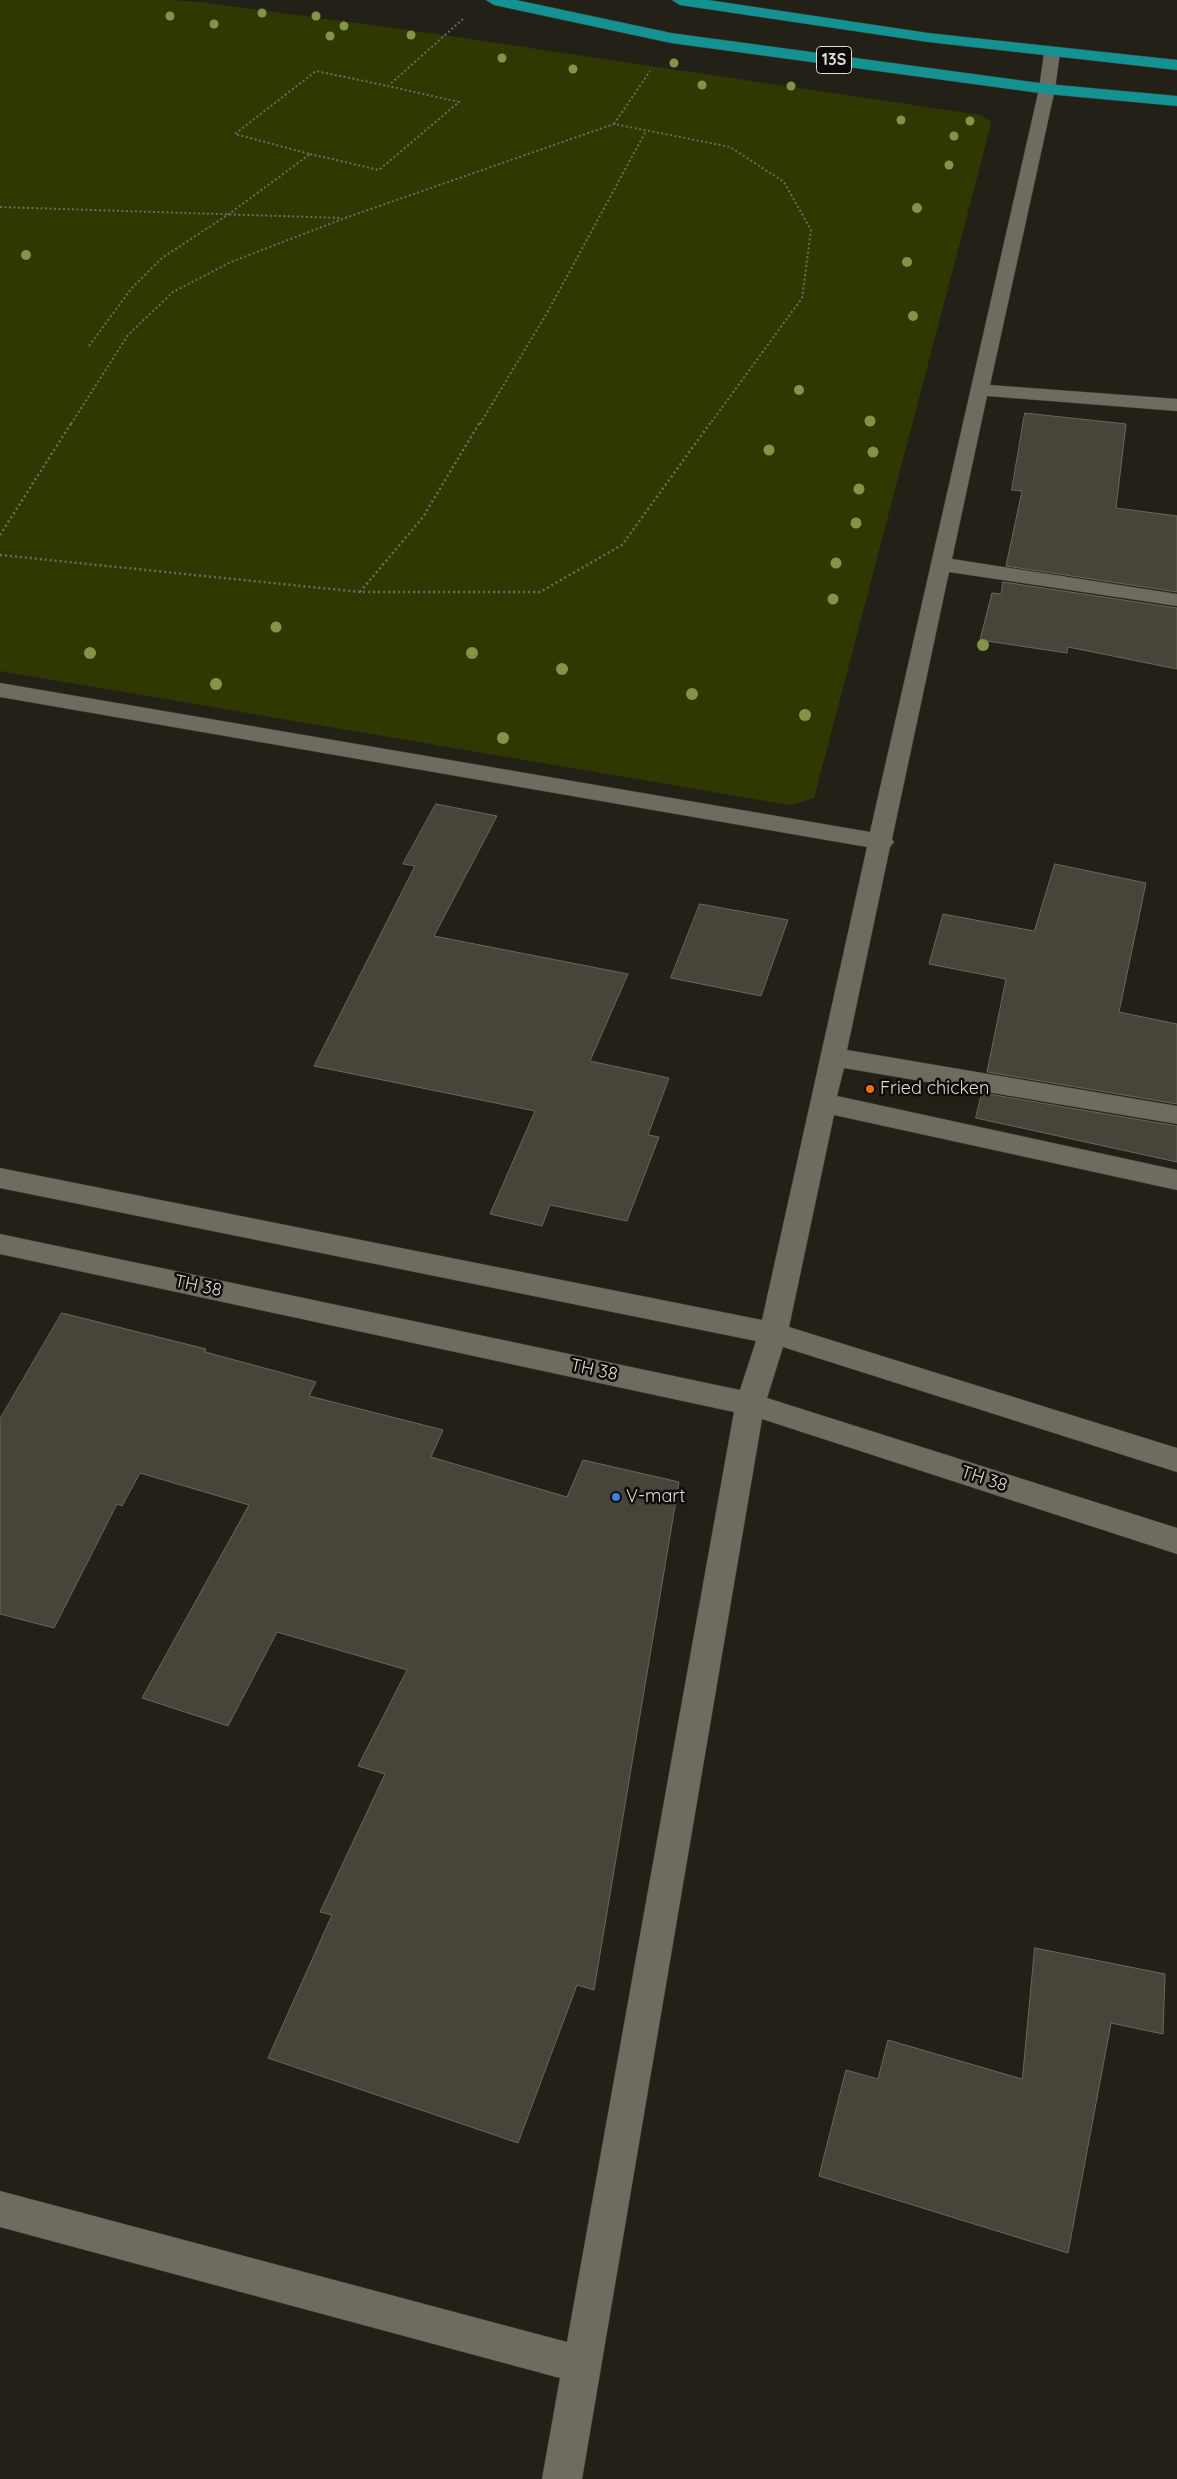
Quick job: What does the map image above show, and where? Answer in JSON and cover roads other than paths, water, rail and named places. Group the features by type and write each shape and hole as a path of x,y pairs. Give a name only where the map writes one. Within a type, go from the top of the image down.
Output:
{"highway":[{"name":"13S","path":"494,0 671,38 1047,89 1177,101"},
{"name":"13S","path":"680,0 777,17 1052,53 1177,65"}],"street":[{"path":"562,2479 750,1404 773,1333 882,842 940,564 981,390 1047,89 1052,53"},
{"path":"981,390 1177,405"},
{"path":"940,564 1177,600"},
{"path":"0,690 882,842"},
{"path":"834,1057 1177,1115"},
{"path":"824,1103 1177,1180"},
{"path":"0,1178 773,1333 1177,1460"},
{"name":"TH 38","path":"0,1244 750,1404 1177,1541"},
{"path":"0,2209 582,2365"}],"place":[{"name":"Fried chicken","path":"870,1089"},
{"name":"V-mart","path":"616,1497"}]}
